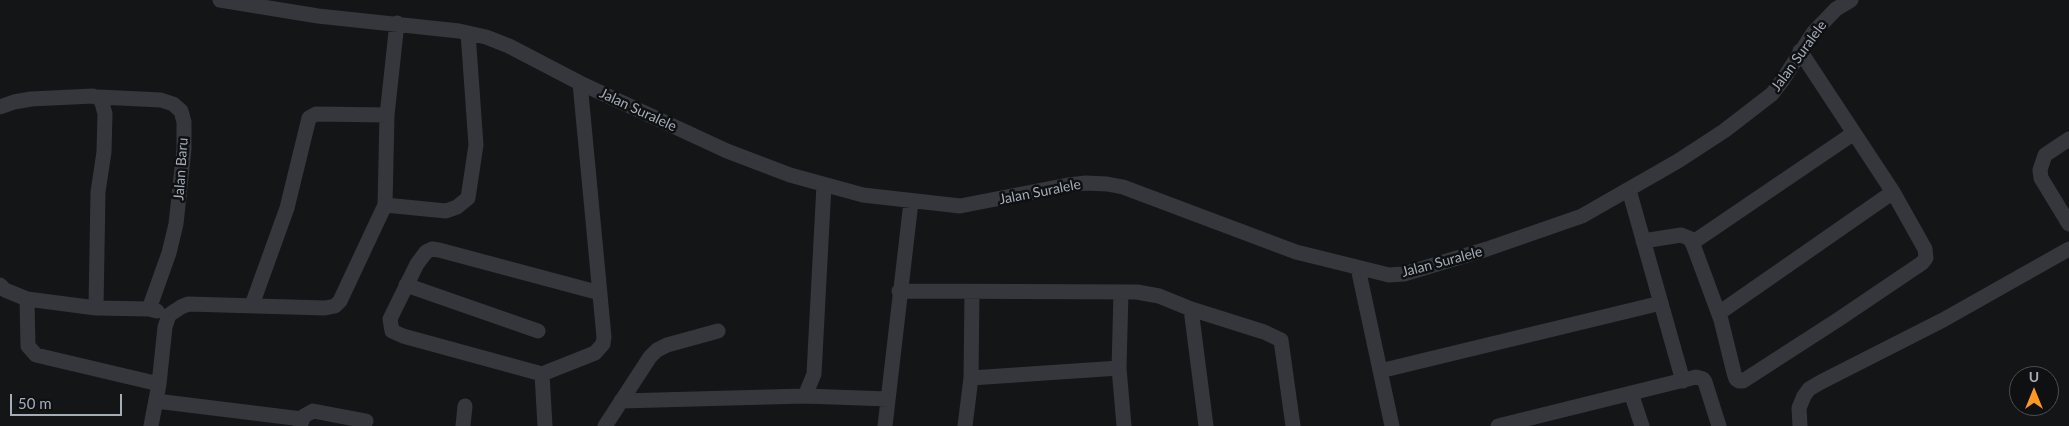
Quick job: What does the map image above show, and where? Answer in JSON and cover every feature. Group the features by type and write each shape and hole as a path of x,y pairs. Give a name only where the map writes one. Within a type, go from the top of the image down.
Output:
{"street":[{"name":"Jalan Suralele","path":"220,0 318,16 397,23 486,37 510,46 580,83 727,151 790,175 863,195 910,202 960,206 1068,185 1086,183 1107,184 1122,187 1296,252 1389,275 1404,274 1487,249 1582,216 1629,190 1724,131 1772,94 1792,67 1812,33 1830,15 1851,0"},
{"path":"151,426 159,384 165,327 169,315 188,304 316,308 335,306 345,293 385,205 387,115 397,23"},
{"path":"385,205 446,210 457,207 468,198 476,145 468,33"},
{"path":"1643,241 1681,234 1691,239 1719,313 1736,379 1742,381 1922,264 1926,258 1926,251 1892,192 1800,51"},
{"path":"580,83 604,327 603,344 595,353 542,374 403,336 392,331 390,319 406,284 426,252 432,249 600,293"},
{"name":"Jalan Baru","path":"0,108 14,102 31,99 94,96 162,100 173,104 181,110 184,122 184,149 176,224 169,253 149,309"},
{"path":"96,308 98,192 104,152 105,114 99,97"},
{"path":"252,305 288,208 309,118 316,114 387,115"},
{"path":"1692,243 1854,133"},
{"path":"2069,139 2045,155 2040,170 2041,178 2069,224"},
{"path":"805,396 814,374 824,185"},
{"path":"1629,190 1683,381"},
{"path":"1719,313 1892,192"},
{"path":"885,426 910,202"},
{"path":"1800,426 1799,408 1809,389 1943,320 2069,249"},
{"path":"1358,268 1392,426"},
{"path":"406,284 538,331"},
{"path":"0,285 5,290 27,299 96,308 149,309 169,315"},
{"path":"899,291 1121,292 1159,296 1191,309 1264,332 1281,340 1293,426"},
{"path":"965,426 971,378 972,292"},
{"path":"1121,292 1119,368 1124,426"},
{"path":"27,299 28,346 32,353 159,384"},
{"path":"1380,371 1661,303"},
{"path":"1191,309 1206,426"},
{"path":"605,426 650,356 657,350 667,345 718,331"},
{"path":"971,378 1119,368"},
{"path":"542,374 545,426"},
{"path":"1498,426 1558,419 1632,393 1696,377 1703,378 1719,426"},
{"path":"1632,393 1642,426"},
{"path":"621,401 805,396 888,399"},
{"path":"156,401 301,422 307,414 319,411 366,421"},
{"path":"463,426 465,406"}]}
